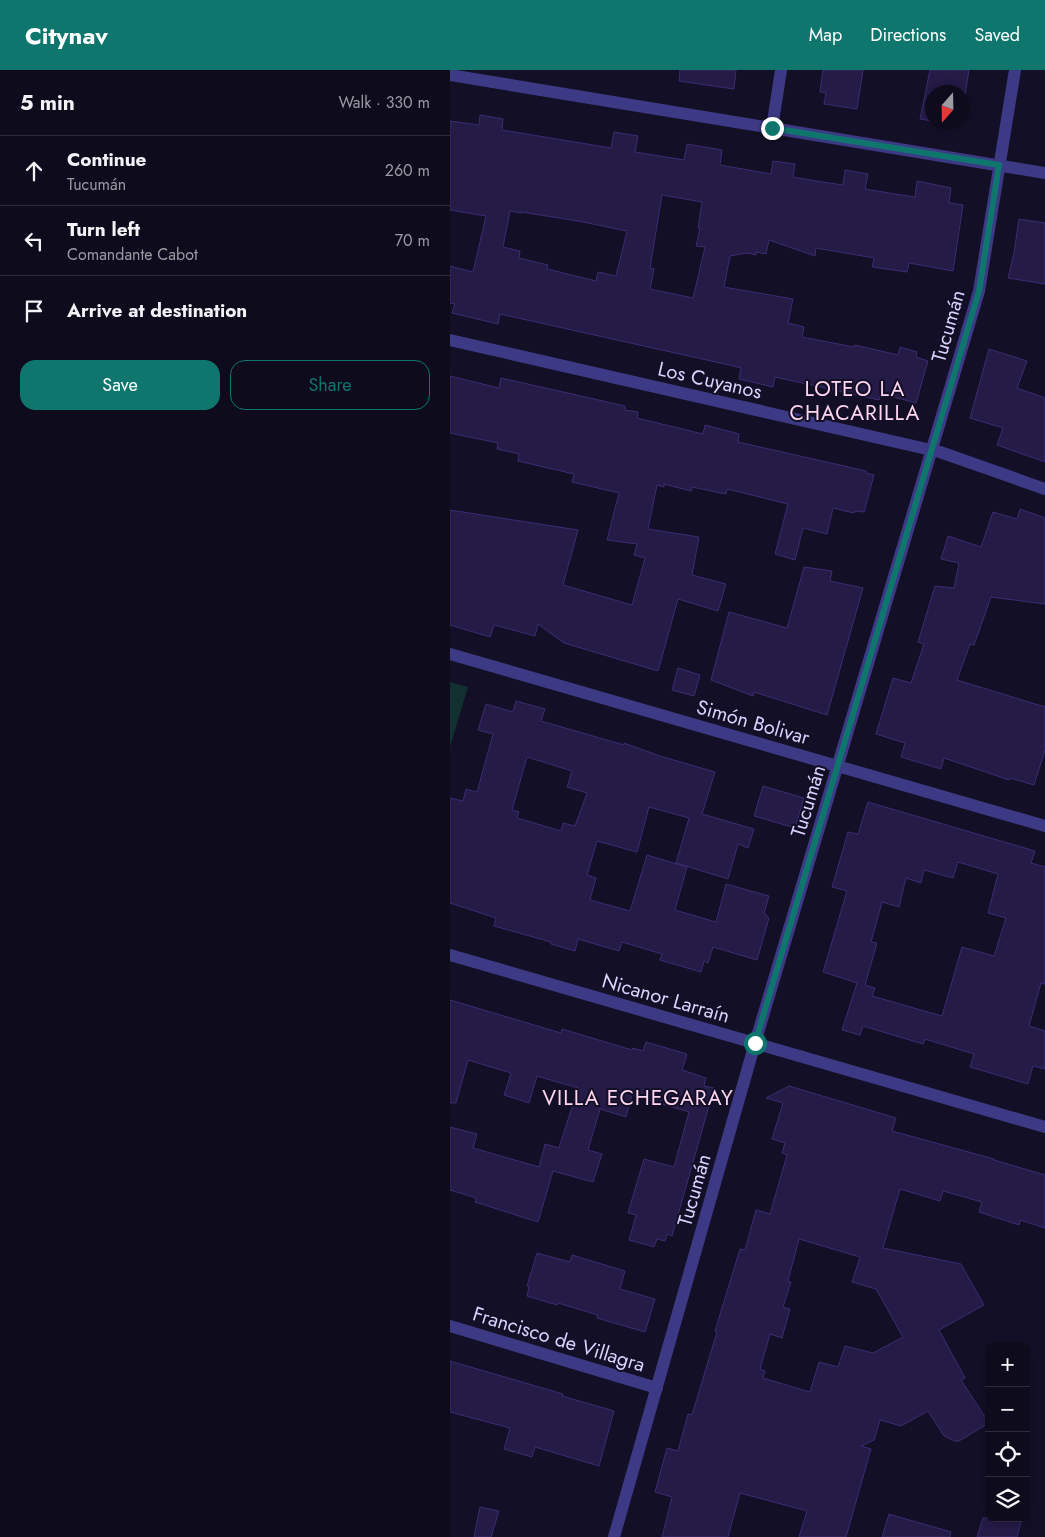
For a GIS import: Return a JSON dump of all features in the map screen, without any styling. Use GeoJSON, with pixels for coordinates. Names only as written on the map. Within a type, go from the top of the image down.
{"type":"FeatureCollection","features":[{"type":"Feature","properties":{"kind":"street"},"geometry":{"type":"LineString","coordinates":[[772,128],[781,70]]}},
{"type":"Feature","properties":{"kind":"street","name":"Tucumán"},"geometry":{"type":"LineString","coordinates":[[614,1537],[755,1043],[979,291],[1015,70]]}},
{"type":"Feature","properties":{"kind":"street"},"geometry":{"type":"LineString","coordinates":[[450,76],[1045,172]]}},
{"type":"Feature","properties":{"kind":"street","name":"Los Cuyanos"},"geometry":{"type":"LineString","coordinates":[[450,340],[931,450],[1045,489]]}},
{"type":"Feature","properties":{"kind":"street","name":"Simón Bolivar"},"geometry":{"type":"LineString","coordinates":[[450,654],[1045,826]]}},
{"type":"Feature","properties":{"kind":"street","name":"Nicanor Larraín"},"geometry":{"type":"LineString","coordinates":[[450,956],[1045,1127]]}},
{"type":"Feature","properties":{"kind":"street","name":"Francisco de Villagra"},"geometry":{"type":"LineString","coordinates":[[450,1326],[657,1388]]}},
{"type":"Feature","properties":{"kind":"green space"},"geometry":{"type":"Polygon","coordinates":[[[450,682],[468,687],[450,747],[450,682]]]}},
{"type":"Feature","properties":{"kind":"building"},"geometry":{"type":"Polygon","coordinates":[[[680,70],[736,70],[734,89],[679,81],[680,70]]]}},
{"type":"Feature","properties":{"kind":"building"},"geometry":{"type":"Polygon","coordinates":[[[823,70],[863,70],[857,109],[824,104],[826,93],[820,92],[823,70]]]}},
{"type":"Feature","properties":{"kind":"building"},"geometry":{"type":"Polygon","coordinates":[[[930,70],[969,70],[967,85],[927,85],[930,70]]]}},
{"type":"Feature","properties":{"kind":"building"},"geometry":{"type":"Polygon","coordinates":[[[925,94],[925,120],[920,119],[925,94]]]}},
{"type":"Feature","properties":{"kind":"building"},"geometry":{"type":"Polygon","coordinates":[[[480,115],[503,119],[502,130],[611,148],[614,132],[638,136],[635,152],[684,160],[687,144],[722,150],[720,165],[771,174],[773,161],[795,164],[793,177],[843,185],[845,170],[868,174],[865,189],[915,197],[917,181],[951,188],[949,203],[963,205],[953,271],[909,263],[907,272],[872,267],[874,258],[816,248],[815,256],[769,240],[766,254],[756,252],[756,255],[747,253],[730,256],[724,287],[793,299],[788,323],[804,327],[802,337],[854,347],[855,345],[898,355],[900,347],[917,352],[916,357],[928,361],[916,403],[880,393],[879,400],[775,377],[773,387],[739,379],[741,368],[729,365],[500,314],[498,324],[452,313],[455,304],[450,303],[450,266],[473,272],[486,216],[450,210],[450,121],[479,125],[480,115]],[[662,195],[650,268],[654,269],[650,289],[693,298],[705,247],[696,246],[700,228],[698,228],[702,202],[662,195]],[[510,211],[503,247],[520,251],[519,258],[548,265],[547,269],[596,281],[598,272],[616,276],[627,231],[578,221],[510,211]]]}},
{"type":"Feature","properties":{"kind":"building"},"geometry":{"type":"Polygon","coordinates":[[[1019,219],[1045,223],[1045,284],[1008,278],[1019,219]]]}},
{"type":"Feature","properties":{"kind":"building"},"geometry":{"type":"Polygon","coordinates":[[[989,349],[1027,361],[1017,388],[1045,398],[1045,462],[997,445],[1003,428],[970,418],[989,349]]]}},
{"type":"Feature","properties":{"kind":"building"},"geometry":{"type":"Polygon","coordinates":[[[450,376],[499,388],[501,378],[625,406],[625,410],[638,412],[637,418],[703,434],[705,425],[739,434],[738,442],[866,471],[866,473],[874,475],[864,512],[856,511],[854,513],[833,508],[827,534],[803,528],[795,560],[775,554],[788,504],[727,489],[726,494],[692,487],[691,491],[664,484],[664,487],[657,485],[648,529],[699,537],[692,575],[726,584],[718,611],[678,599],[658,671],[564,643],[538,624],[535,636],[494,625],[490,637],[450,625],[450,510],[578,530],[563,585],[632,605],[645,558],[634,555],[637,544],[607,540],[619,493],[572,482],[574,474],[518,461],[519,454],[497,449],[498,443],[450,433],[450,376]]]}},
{"type":"Feature","properties":{"kind":"building"},"geometry":{"type":"Polygon","coordinates":[[[1020,509],[1045,518],[1045,604],[991,597],[974,645],[970,644],[957,680],[1045,707],[1045,750],[1034,785],[1010,778],[1009,780],[944,758],[941,769],[901,757],[905,743],[876,734],[893,678],[911,683],[924,644],[918,642],[935,586],[954,588],[959,563],[941,559],[948,536],[981,547],[993,512],[1017,519],[1020,509]]]}},
{"type":"Feature","properties":{"kind":"building"},"geometry":{"type":"Polygon","coordinates":[[[804,567],[832,571],[830,581],[863,588],[827,715],[754,692],[753,696],[711,680],[729,612],[787,628],[804,567]]]}},
{"type":"Feature","properties":{"kind":"building"},"geometry":{"type":"Polygon","coordinates":[[[678,668],[700,675],[694,696],[672,690],[678,668]]]}},
{"type":"Feature","properties":{"kind":"building"},"geometry":{"type":"Polygon","coordinates":[[[516,701],[545,709],[541,721],[624,745],[624,743],[715,772],[702,814],[754,829],[748,848],[738,844],[728,879],[676,863],[689,818],[649,807],[637,852],[597,841],[587,875],[596,878],[590,900],[630,911],[647,855],[687,867],[675,910],[716,922],[726,884],[769,896],[764,913],[769,918],[757,960],[713,947],[708,963],[704,961],[701,972],[660,960],[662,954],[622,942],[619,951],[578,939],[575,951],[551,944],[551,942],[494,926],[496,918],[450,903],[450,798],[463,801],[466,789],[477,792],[493,734],[478,730],[486,704],[513,712],[516,701]],[[527,757],[512,810],[519,812],[517,818],[561,831],[563,823],[575,826],[587,793],[567,787],[572,771],[527,757]]]}},
{"type":"Feature","properties":{"kind":"building"},"geometry":{"type":"Polygon","coordinates":[[[763,786],[804,798],[795,828],[754,816],[763,786]]]}},
{"type":"Feature","properties":{"kind":"building"},"geometry":{"type":"Polygon","coordinates":[[[868,802],[1035,851],[1031,863],[1045,867],[1045,984],[1041,983],[1029,1026],[1045,1031],[1045,1069],[1033,1066],[1028,1084],[970,1067],[974,1054],[925,1039],[923,1044],[863,1026],[860,1035],[842,1030],[857,983],[823,972],[847,891],[832,887],[848,832],[858,834],[868,802]],[[958,862],[953,878],[924,870],[921,883],[906,878],[899,907],[882,902],[871,942],[877,943],[865,985],[875,988],[872,996],[942,1016],[962,947],[994,956],[1006,918],[988,913],[998,874],[958,862]]]}},
{"type":"Feature","properties":{"kind":"building"},"geometry":{"type":"Polygon","coordinates":[[[450,1000],[561,1033],[562,1029],[632,1050],[633,1048],[643,1051],[646,1042],[687,1054],[682,1070],[706,1078],[704,1086],[714,1088],[672,1236],[667,1234],[665,1241],[657,1239],[654,1247],[629,1240],[636,1215],[628,1213],[644,1159],[674,1167],[689,1112],[632,1095],[626,1117],[600,1109],[588,1150],[602,1154],[593,1182],[553,1171],[538,1222],[475,1202],[476,1198],[450,1190],[450,1127],[477,1134],[473,1148],[539,1167],[545,1144],[559,1148],[578,1088],[537,1076],[529,1103],[504,1095],[511,1073],[468,1060],[456,1103],[450,1103],[450,1000]]]}},
{"type":"Feature","properties":{"kind":"building"},"geometry":{"type":"Polygon","coordinates":[[[789,1086],[896,1118],[892,1131],[1045,1175],[1045,1228],[1020,1220],[1019,1225],[979,1212],[982,1202],[943,1191],[940,1201],[900,1189],[883,1248],[961,1264],[984,1305],[939,1330],[965,1378],[961,1380],[985,1417],[985,1425],[959,1441],[955,1441],[944,1436],[928,1411],[901,1426],[880,1420],[874,1440],[861,1446],[871,1449],[846,1537],[799,1537],[807,1511],[740,1493],[728,1537],[662,1537],[672,1497],[655,1492],[667,1448],[678,1451],[688,1414],[692,1415],[740,1249],[745,1250],[756,1210],[770,1214],[787,1155],[782,1153],[785,1143],[772,1139],[783,1103],[766,1098],[789,1086]],[[799,1239],[788,1281],[791,1282],[783,1307],[790,1309],[782,1338],[770,1334],[760,1369],[765,1371],[763,1378],[810,1392],[819,1362],[838,1367],[845,1346],[873,1353],[903,1337],[876,1289],[852,1282],[860,1257],[799,1239]]]}},
{"type":"Feature","properties":{"kind":"building"},"geometry":{"type":"Polygon","coordinates":[[[537,1253],[570,1262],[572,1255],[625,1271],[620,1289],[655,1299],[645,1332],[597,1318],[598,1315],[527,1296],[529,1287],[527,1286],[537,1253]]]}},
{"type":"Feature","properties":{"kind":"building"},"geometry":{"type":"Polygon","coordinates":[[[450,1361],[614,1411],[599,1466],[535,1447],[532,1457],[504,1449],[510,1428],[450,1412],[450,1361]]]}},
{"type":"Feature","properties":{"kind":"building"},"geometry":{"type":"Polygon","coordinates":[[[480,1507],[499,1511],[491,1537],[474,1537],[480,1507]]]}},
{"type":"Feature","properties":{"kind":"building"},"geometry":{"type":"Polygon","coordinates":[[[889,1514],[951,1532],[950,1537],[882,1537],[889,1514]]]}},
{"type":"Feature","properties":{"kind":"building"},"geometry":{"type":"Polygon","coordinates":[[[983,1518],[985,1518],[985,1522],[1021,1522],[1017,1537],[977,1537],[983,1518]]]}},
{"type":"Feature","properties":{"kind":"district","name":"LOTEO LA CHACARILLA"},"geometry":{"type":"Point","coordinates":[855,401]}},
{"type":"Feature","properties":{"kind":"district","name":"VILLA ECHEGARAY"},"geometry":{"type":"Point","coordinates":[638,1098]}},
{"type":"Feature","properties":{"kind":"route"},"geometry":{"type":"LineString","coordinates":[[755,1043],[979,291],[999,165],[772,128]]}}]}
